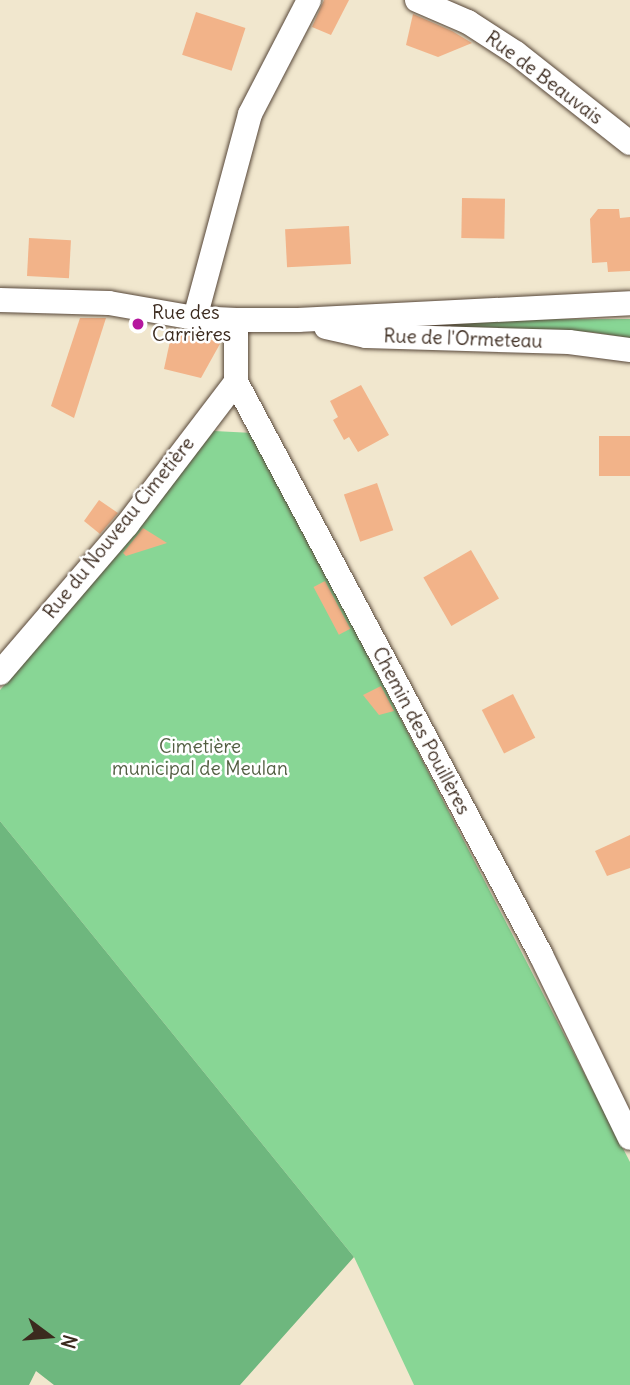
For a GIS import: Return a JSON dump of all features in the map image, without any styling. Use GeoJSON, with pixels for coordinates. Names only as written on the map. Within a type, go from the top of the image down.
{"type":"FeatureCollection","features":[{"type":"Feature","properties":{"kind":"street"},"geometry":{"type":"LineString","coordinates":[[195,318],[250,114],[309,0]]}},
{"type":"Feature","properties":{"kind":"street","name":"Rue de Beauvais"},"geometry":{"type":"LineString","coordinates":[[417,0],[468,22],[516,53],[630,143]]}},
{"type":"Feature","properties":{"kind":"street"},"geometry":{"type":"LineString","coordinates":[[0,300],[108,303],[195,318],[236,320],[298,320],[630,303]]}},
{"type":"Feature","properties":{"kind":"street","name":"Chemin des Pouillères"},"geometry":{"type":"LineString","coordinates":[[236,320],[236,382],[541,955],[630,1138]]}},
{"type":"Feature","properties":{"kind":"street","name":"Rue de l'Ormeteau"},"geometry":{"type":"LineString","coordinates":[[298,320],[366,336],[569,342],[630,350]]}},
{"type":"Feature","properties":{"kind":"street","name":"Rue du Nouveau Cimetière"},"geometry":{"type":"LineString","coordinates":[[0,673],[127,525],[236,382]]}},
{"type":"Feature","properties":{"kind":"green space"},"geometry":{"type":"Polygon","coordinates":[[[630,319],[630,338],[591,332],[377,324],[377,320],[630,319]]]}},
{"type":"Feature","properties":{"kind":"green space","name":"Cimetière municipal de Meulan"},"geometry":{"type":"Polygon","coordinates":[[[214,431],[253,433],[630,1162],[630,1385],[414,1385],[354,1257],[0,821],[0,690],[115,557],[214,431]]]}},
{"type":"Feature","properties":{"kind":"green space"},"geometry":{"type":"Polygon","coordinates":[[[0,821],[354,1257],[240,1385],[54,1385],[36,1371],[29,1385],[0,1385],[0,821]]]}},
{"type":"Feature","properties":{"kind":"building"},"geometry":{"type":"Polygon","coordinates":[[[324,0],[349,0],[331,35],[312,27],[324,0]]]}},
{"type":"Feature","properties":{"kind":"building"},"geometry":{"type":"Polygon","coordinates":[[[196,12],[245,28],[232,71],[182,55],[196,12]]]}},
{"type":"Feature","properties":{"kind":"building"},"geometry":{"type":"Polygon","coordinates":[[[413,14],[472,43],[438,57],[406,45],[413,14]]]}},
{"type":"Feature","properties":{"kind":"building"},"geometry":{"type":"Polygon","coordinates":[[[462,198],[505,199],[504,239],[461,238],[462,198]]]}},
{"type":"Feature","properties":{"kind":"building"},"geometry":{"type":"Polygon","coordinates":[[[598,209],[619,209],[620,218],[630,217],[630,271],[608,272],[607,262],[592,263],[590,219],[598,209]]]}},
{"type":"Feature","properties":{"kind":"building"},"geometry":{"type":"Polygon","coordinates":[[[349,226],[351,264],[287,267],[285,229],[349,226]]]}},
{"type":"Feature","properties":{"kind":"building"},"geometry":{"type":"Polygon","coordinates":[[[29,238],[71,240],[69,278],[27,276],[29,238]]]}},
{"type":"Feature","properties":{"kind":"building"},"geometry":{"type":"Polygon","coordinates":[[[80,318],[106,318],[74,418],[51,406],[80,318]]]}},
{"type":"Feature","properties":{"kind":"building"},"geometry":{"type":"Polygon","coordinates":[[[172,332],[221,342],[201,378],[164,369],[172,332]]]}},
{"type":"Feature","properties":{"kind":"building"},"geometry":{"type":"Polygon","coordinates":[[[361,385],[389,435],[358,452],[349,437],[344,440],[333,420],[338,417],[330,401],[361,385]]]}},
{"type":"Feature","properties":{"kind":"building"},"geometry":{"type":"Polygon","coordinates":[[[599,436],[630,436],[630,476],[599,476],[599,436]]]}},
{"type":"Feature","properties":{"kind":"building"},"geometry":{"type":"Polygon","coordinates":[[[377,483],[393,530],[360,542],[344,494],[377,483]]]}},
{"type":"Feature","properties":{"kind":"building"},"geometry":{"type":"Polygon","coordinates":[[[99,500],[118,513],[100,534],[84,521],[99,500]]]}},
{"type":"Feature","properties":{"kind":"building"},"geometry":{"type":"Polygon","coordinates":[[[143,528],[167,543],[126,556],[123,553],[143,528]]]}},
{"type":"Feature","properties":{"kind":"building"},"geometry":{"type":"Polygon","coordinates":[[[471,550],[499,598],[451,626],[423,578],[471,550]]]}},
{"type":"Feature","properties":{"kind":"building"},"geometry":{"type":"Polygon","coordinates":[[[325,581],[350,629],[339,635],[314,587],[325,581]]]}},
{"type":"Feature","properties":{"kind":"building"},"geometry":{"type":"Polygon","coordinates":[[[381,686],[394,711],[379,715],[363,695],[381,686]]]}},
{"type":"Feature","properties":{"kind":"building"},"geometry":{"type":"Polygon","coordinates":[[[513,694],[535,738],[504,754],[482,710],[513,694]]]}},
{"type":"Feature","properties":{"kind":"building"},"geometry":{"type":"Polygon","coordinates":[[[630,835],[630,868],[607,876],[595,851],[630,835]]]}},
{"type":"Feature","properties":{"kind":"place","name":"Rue des Carrières"},"geometry":{"type":"Point","coordinates":[138,324]}}]}
